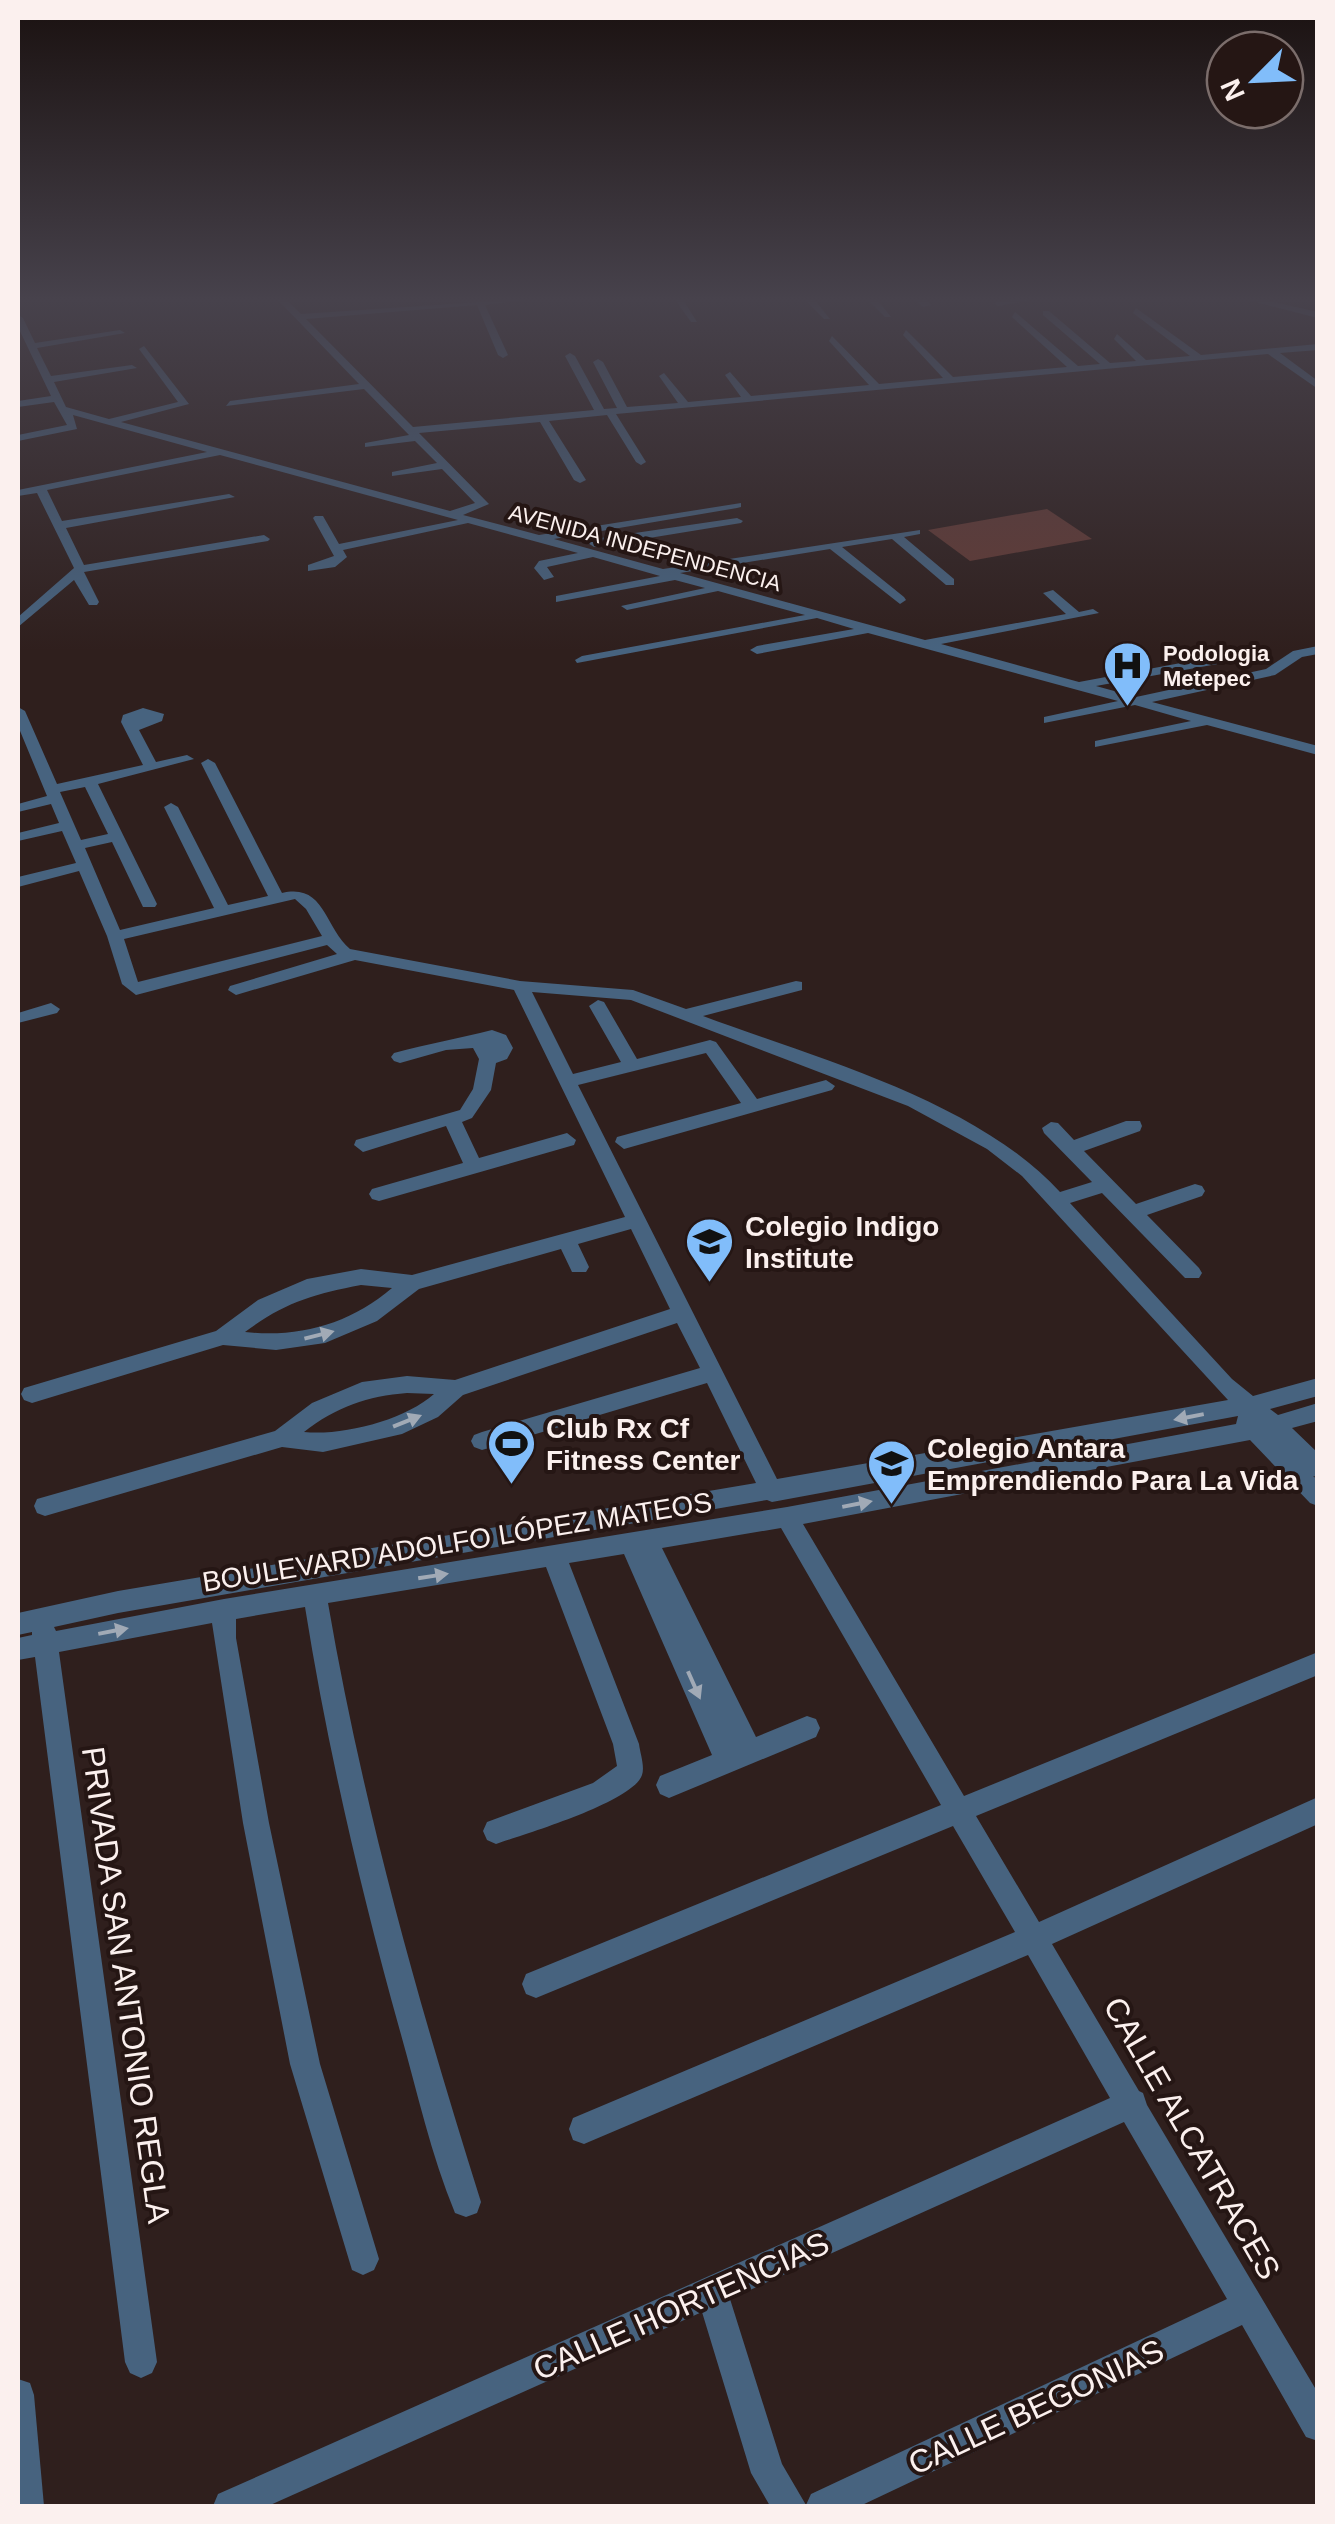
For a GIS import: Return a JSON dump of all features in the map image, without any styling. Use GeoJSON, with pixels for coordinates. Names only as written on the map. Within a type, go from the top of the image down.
{"type":"FeatureCollection","features":[{"type":"Feature","properties":{"kind":"street"},"geometry":{"type":"LineString","coordinates":[[18,438],[73,427],[68,416]]}},
{"type":"Feature","properties":{"kind":"street","name":"AVENIDA INDEPENDENCIA"},"geometry":{"type":"LineString","coordinates":[[87,416],[1318,751]]}},
{"type":"Feature","properties":{"kind":"street"},"geometry":{"type":"LineString","coordinates":[[110,422],[136,416]]}},
{"type":"Feature","properties":{"kind":"street"},"geometry":{"type":"LineString","coordinates":[[398,416],[483,504],[447,516]]}},
{"type":"Feature","properties":{"kind":"street"},"geometry":{"type":"LineString","coordinates":[[369,445],[416,433],[565,416]]}},
{"type":"Feature","properties":{"kind":"street"},"geometry":{"type":"LineString","coordinates":[[608,416],[640,462]]}},
{"type":"Feature","properties":{"kind":"street"},"geometry":{"type":"LineString","coordinates":[[542,418],[580,480]]}},
{"type":"Feature","properties":{"kind":"street"},"geometry":{"type":"LineString","coordinates":[[18,493],[223,452]]}},
{"type":"Feature","properties":{"kind":"street"},"geometry":{"type":"LineString","coordinates":[[396,474],[445,464]]}},
{"type":"Feature","properties":{"kind":"street"},"geometry":{"type":"LineString","coordinates":[[40,486],[92,602]]}},
{"type":"Feature","properties":{"kind":"street"},"geometry":{"type":"LineString","coordinates":[[60,525],[229,497]]}},
{"type":"Feature","properties":{"kind":"street"},"geometry":{"type":"LineString","coordinates":[[534,539],[737,506]]}},
{"type":"Feature","properties":{"kind":"street"},"geometry":{"type":"LineString","coordinates":[[312,568],[339,560],[319,518]]}},
{"type":"Feature","properties":{"kind":"street"},"geometry":{"type":"LineString","coordinates":[[567,548],[737,521]]}},
{"type":"Feature","properties":{"kind":"street"},"geometry":{"type":"LineString","coordinates":[[336,548],[468,522]]}},
{"type":"Feature","properties":{"kind":"street"},"geometry":{"type":"LineString","coordinates":[[18,623],[78,568],[252,531]]}},
{"type":"Feature","properties":{"kind":"street"},"geometry":{"type":"LineString","coordinates":[[660,572],[916,532]]}},
{"type":"Feature","properties":{"kind":"street"},"geometry":{"type":"LineString","coordinates":[[894,535],[950,582]]}},
{"type":"Feature","properties":{"kind":"street"},"geometry":{"type":"LineString","coordinates":[[78,568],[264,539]]}},
{"type":"Feature","properties":{"kind":"street"},"geometry":{"type":"LineString","coordinates":[[832,545],[900,600]]}},
{"type":"Feature","properties":{"kind":"street"},"geometry":{"type":"LineString","coordinates":[[548,577],[540,568],[543,564],[592,554]]}},
{"type":"Feature","properties":{"kind":"street"},"geometry":{"type":"LineString","coordinates":[[582,572],[611,559]]}},
{"type":"Feature","properties":{"kind":"street"},"geometry":{"type":"LineString","coordinates":[[560,599],[675,576]]}},
{"type":"Feature","properties":{"kind":"street"},"geometry":{"type":"LineString","coordinates":[[626,606],[719,588]]}},
{"type":"Feature","properties":{"kind":"street"},"geometry":{"type":"LineString","coordinates":[[1049,593],[1076,616]]}},
{"type":"Feature","properties":{"kind":"street"},"geometry":{"type":"LineString","coordinates":[[920,644],[1093,613]]}},
{"type":"Feature","properties":{"kind":"street"},"geometry":{"type":"LineString","coordinates":[[582,660],[819,616]]}},
{"type":"Feature","properties":{"kind":"street"},"geometry":{"type":"LineString","coordinates":[[756,650],[868,630]]}},
{"type":"Feature","properties":{"kind":"street"},"geometry":{"type":"LineString","coordinates":[[1049,720],[1270,672],[1298,654],[1318,650]]}},
{"type":"Feature","properties":{"kind":"street"},"geometry":{"type":"LineString","coordinates":[[1076,686],[1245,655]]}},
{"type":"Feature","properties":{"kind":"street"},"geometry":{"type":"LineString","coordinates":[[18,711],[115,936],[130,984],[136,990],[331,940]]}},
{"type":"Feature","properties":{"kind":"street"},"geometry":{"type":"LineString","coordinates":[[1100,744],[1207,722]]}},
{"type":"Feature","properties":{"kind":"street"},"geometry":{"type":"LineString","coordinates":[[132,728],[150,767]]}},
{"type":"Feature","properties":{"kind":"street"},"geometry":{"type":"LineString","coordinates":[[1285,742],[1318,736]]}},
{"type":"Feature","properties":{"kind":"street"},"geometry":{"type":"LineString","coordinates":[[18,808],[90,781],[187,759]]}},
{"type":"Feature","properties":{"kind":"street"},"geometry":{"type":"LineString","coordinates":[[208,762],[276,896]]}},
{"type":"Feature","properties":{"kind":"street"},"geometry":{"type":"LineString","coordinates":[[90,781],[149,904]]}},
{"type":"Feature","properties":{"kind":"street"},"geometry":{"type":"LineString","coordinates":[[172,807],[222,910]]}},
{"type":"Feature","properties":{"kind":"street"},"geometry":{"type":"LineString","coordinates":[[18,837],[65,826]]}},
{"type":"Feature","properties":{"kind":"street"},"geometry":{"type":"LineString","coordinates":[[75,846],[116,836]]}},
{"type":"Feature","properties":{"kind":"street"},"geometry":{"type":"LineString","coordinates":[[18,882],[82,866]]}},
{"type":"Feature","properties":{"kind":"street"},"geometry":{"type":"LineString","coordinates":[[115,936],[298,894],[309,900],[339,950],[353,956],[520,986],[618,992],[688,1014],[952,1120],[994,1144],[1029,1171],[1242,1407],[1318,1468]]}},
{"type":"Feature","properties":{"kind":"street"},"geometry":{"type":"LineString","coordinates":[[236,990],[353,956]]}},
{"type":"Feature","properties":{"kind":"street","name":"CALLE ALCATRACES"},"geometry":{"type":"LineString","coordinates":[[520,986],[511,1042],[567,1082],[780,1504],[1318,2425]]}},
{"type":"Feature","properties":{"kind":"street"},"geometry":{"type":"LineString","coordinates":[[688,1014],[796,986]]}},
{"type":"Feature","properties":{"kind":"street"},"geometry":{"type":"LineString","coordinates":[[598,1006],[630,1064]]}},
{"type":"Feature","properties":{"kind":"street"},"geometry":{"type":"LineString","coordinates":[[18,1018],[50,1009]]}},
{"type":"Feature","properties":{"kind":"street"},"geometry":{"type":"LineString","coordinates":[[400,1057],[446,1044],[511,1042]]}},
{"type":"Feature","properties":{"kind":"street"},"geometry":{"type":"LineString","coordinates":[[362,1144],[452,1120],[474,1107],[511,1042]]}},
{"type":"Feature","properties":{"kind":"street"},"geometry":{"type":"LineString","coordinates":[[567,1082],[710,1046],[752,1106]]}},
{"type":"Feature","properties":{"kind":"street"},"geometry":{"type":"LineString","coordinates":[[624,1142],[826,1086]]}},
{"type":"Feature","properties":{"kind":"street"},"geometry":{"type":"LineString","coordinates":[[452,1120],[474,1167]]}},
{"type":"Feature","properties":{"kind":"street"},"geometry":{"type":"LineString","coordinates":[[1073,1148],[1133,1126]]}},
{"type":"Feature","properties":{"kind":"street"},"geometry":{"type":"LineString","coordinates":[[1052,1128],[1192,1273]]}},
{"type":"Feature","properties":{"kind":"street"},"geometry":{"type":"LineString","coordinates":[[379,1194],[566,1140]]}},
{"type":"Feature","properties":{"kind":"street"},"geometry":{"type":"LineString","coordinates":[[1057,1200],[1107,1184]]}},
{"type":"Feature","properties":{"kind":"street"},"geometry":{"type":"LineString","coordinates":[[1133,1212],[1195,1190]]}},
{"type":"Feature","properties":{"kind":"street"},"geometry":{"type":"LineString","coordinates":[[32,1394],[224,1337],[265,1306],[307,1287],[361,1276],[412,1283],[636,1221]]}},
{"type":"Feature","properties":{"kind":"street"},"geometry":{"type":"LineString","coordinates":[[566,1240],[579,1267]]}},
{"type":"Feature","properties":{"kind":"street"},"geometry":{"type":"LineString","coordinates":[[224,1337],[272,1344],[349,1327],[376,1314],[412,1283]]}},
{"type":"Feature","properties":{"kind":"street"},"geometry":{"type":"LineString","coordinates":[[282,1438],[322,1443],[390,1428],[430,1411],[455,1388],[682,1314]]}},
{"type":"Feature","properties":{"kind":"street"},"geometry":{"type":"LineString","coordinates":[[482,1441],[712,1373]]}},
{"type":"Feature","properties":{"kind":"street"},"geometry":{"type":"LineString","coordinates":[[45,1506],[282,1438],[324,1404],[353,1394],[421,1382],[455,1388]]}},
{"type":"Feature","properties":{"kind":"street","name":"BOULEVARD ADOLFO LÓPEZ MATEOS"},"geometry":{"type":"LineString","coordinates":[[18,1650],[224,1610],[638,1542],[780,1504],[1242,1407],[1318,1386]]}},
{"type":"Feature","properties":{"kind":"street","name":"BOULEVARD ADOLFO LÓPEZ MATEOS"},"geometry":{"type":"LineString","coordinates":[[18,1624],[43,1617],[1264,1427],[1318,1412]]}},
{"type":"Feature","properties":{"kind":"street"},"geometry":{"type":"LineString","coordinates":[[1264,1427],[1318,1496]]}},
{"type":"Feature","properties":{"kind":"street"},"geometry":{"type":"LineString","coordinates":[[638,1542],[739,1756]]}},
{"type":"Feature","properties":{"kind":"street"},"geometry":{"type":"LineString","coordinates":[[496,1831],[601,1793],[631,1771],[626,1744],[554,1556]]}},
{"type":"Feature","properties":{"kind":"street"},"geometry":{"type":"LineString","coordinates":[[315,1595],[371,1880],[406,2011],[466,2202]]}},
{"type":"Feature","properties":{"kind":"street"},"geometry":{"type":"LineString","coordinates":[[224,1610],[224,1638],[284,1968],[305,2064],[363,2259]]}},
{"type":"Feature","properties":{"kind":"street","name":"PRIVADA SAN ANTONIO REGLA"},"geometry":{"type":"LineString","coordinates":[[43,1617],[141,2362]]}},
{"type":"Feature","properties":{"kind":"street"},"geometry":{"type":"LineString","coordinates":[[536,1984],[1318,1663]]}},
{"type":"Feature","properties":{"kind":"street"},"geometry":{"type":"LineString","coordinates":[[669,1785],[808,1728]]}},
{"type":"Feature","properties":{"kind":"street"},"geometry":{"type":"LineString","coordinates":[[584,2129],[1035,1937],[1318,1810]]}},
{"type":"Feature","properties":{"kind":"street","name":"CALLE HORTENCIAS"},"geometry":{"type":"LineString","coordinates":[[230,2506],[1133,2103]]}},
{"type":"Feature","properties":{"kind":"street"},"geometry":{"type":"LineString","coordinates":[[712,2292],[768,2472],[790,2506]]}},
{"type":"Feature","properties":{"kind":"street","name":"CALLE BEGONIAS"},"geometry":{"type":"LineString","coordinates":[[823,2506],[1248,2306]]}},
{"type":"Feature","properties":{"kind":"street"},"geometry":{"type":"LineString","coordinates":[[18,2395],[27,2506]]}},
{"type":"Feature","properties":{"kind":"shaded area"},"geometry":{"type":"Polygon","coordinates":[[[1047,509],[1092,539],[970,561],[928,530],[1047,509]]]}},
{"type":"Feature","properties":{"kind":"place","name":"Podologia Metepec"},"geometry":{"type":"Point","coordinates":[1128,708]}},
{"type":"Feature","properties":{"kind":"place","name":"Colegio Indigo Institute"},"geometry":{"type":"Point","coordinates":[710,1284]}},
{"type":"Feature","properties":{"kind":"place","name":"Club Rx Cf Fitness Center"},"geometry":{"type":"Point","coordinates":[511,1486]}},
{"type":"Feature","properties":{"kind":"place","name":"Colegio Antara Emprendiendo Para La Vida"},"geometry":{"type":"Point","coordinates":[892,1506]}}]}
